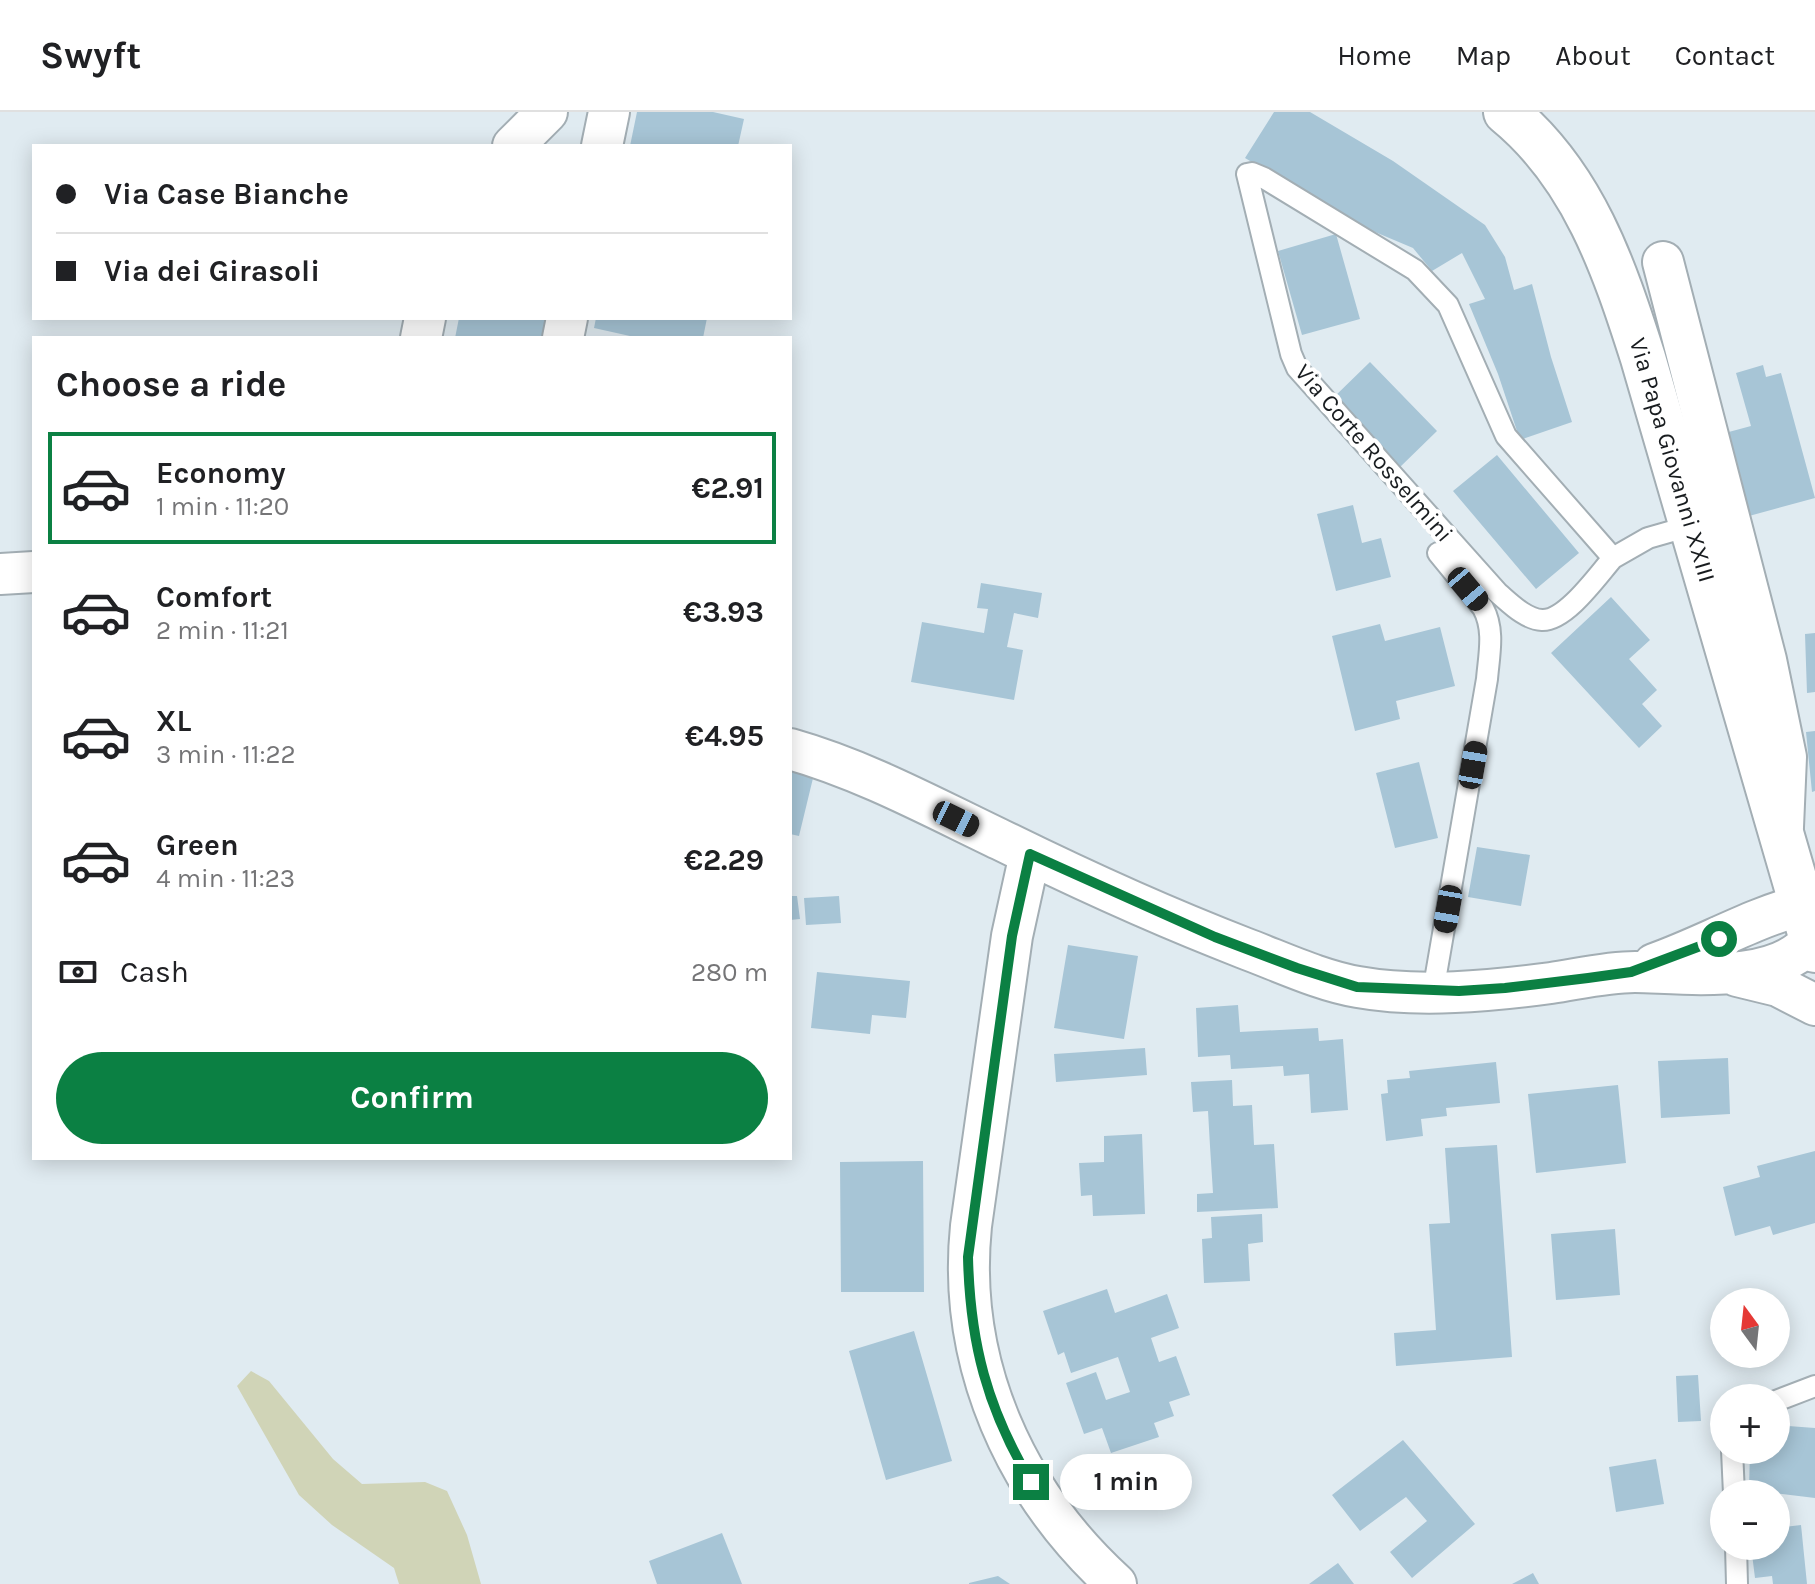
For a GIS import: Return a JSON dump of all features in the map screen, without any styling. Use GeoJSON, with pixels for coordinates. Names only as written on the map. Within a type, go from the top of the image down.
{"type":"FeatureCollection","features":[{"type":"Feature","properties":{"kind":"main road","name":"Via Papa Giovanni XXIII"},"geometry":{"type":"LineString","coordinates":[[1506,112],[1540,145],[1566,178],[1600,237],[1643,358],[1810,931]]}},
{"type":"Feature","properties":{"kind":"street"},"geometry":{"type":"LineString","coordinates":[[515,144],[547,112]]}},
{"type":"Feature","properties":{"kind":"street"},"geometry":{"type":"LineString","coordinates":[[602,144],[609,112]]}},
{"type":"Feature","properties":{"kind":"street","name":"Via Papa Giovanni XXIII"},"geometry":{"type":"LineString","coordinates":[[1663,262],[1766,660],[1786,757],[1782,837]]}},
{"type":"Feature","properties":{"kind":"street"},"geometry":{"type":"LineString","coordinates":[[0,574],[32,572]]}},
{"type":"Feature","properties":{"kind":"street"},"geometry":{"type":"LineString","coordinates":[[792,750],[889,786],[1030,854],[1215,937],[1357,987],[1433,992],[1505,988],[1631,972],[1684,975],[1722,973],[1776,965],[1796,956],[1810,931],[1760,918],[1696,949],[1631,972]]}},
{"type":"Feature","properties":{"kind":"street"},"geometry":{"type":"LineString","coordinates":[[1030,854],[1012,936],[971,1226],[969,1295],[980,1366],[1005,1436],[1039,1496],[1093,1563],[1116,1584]]}},
{"type":"Feature","properties":{"kind":"street"},"geometry":{"type":"LineString","coordinates":[[1722,973],[1778,986],[1815,1005]]}},
{"type":"Feature","properties":{"kind":"lane","name":"Via Corte Rosselmini"},"geometry":{"type":"LineString","coordinates":[[1613,558],[1506,436],[1448,305],[1415,270],[1264,178],[1247,174],[1297,368],[1498,593],[1516,608],[1543,620],[1558,615],[1571,606],[1613,558],[1648,538],[1690,526]]}},
{"type":"Feature","properties":{"kind":"lane"},"geometry":{"type":"LineString","coordinates":[[1433,992],[1487,679],[1491,639],[1488,617],[1483,608],[1438,553]]}},
{"type":"Feature","properties":{"kind":"lane"},"geometry":{"type":"LineString","coordinates":[[1790,1396],[1815,1386]]}},
{"type":"Feature","properties":{"kind":"lane"},"geometry":{"type":"LineString","coordinates":[[1736,1560],[1737,1584]]}},
{"type":"Feature","properties":{"kind":"green space"},"geometry":{"type":"Polygon","coordinates":[[[251,1371],[269,1381],[333,1459],[362,1484],[425,1482],[447,1491],[467,1535],[481,1584],[399,1584],[394,1568],[332,1525],[299,1495],[237,1386],[251,1371]]]}},
{"type":"Feature","properties":{"kind":"building"},"geometry":{"type":"Polygon","coordinates":[[[637,112],[713,112],[744,119],[738,144],[630,144],[637,112]]]}},
{"type":"Feature","properties":{"kind":"building"},"geometry":{"type":"Polygon","coordinates":[[[1274,112],[1310,112],[1393,161],[1485,225],[1505,257],[1514,290],[1532,284],[1572,422],[1520,440],[1498,374],[1469,304],[1485,299],[1462,253],[1432,271],[1413,248],[1356,224],[1245,158],[1274,112]]]}},
{"type":"Feature","properties":{"kind":"building"},"geometry":{"type":"Polygon","coordinates":[[[1336,234],[1360,319],[1302,335],[1278,251],[1336,234]]]}},
{"type":"Feature","properties":{"kind":"building"},"geometry":{"type":"Polygon","coordinates":[[[459,320],[548,320],[545,336],[455,336],[459,320]]]}},
{"type":"Feature","properties":{"kind":"building"},"geometry":{"type":"Polygon","coordinates":[[[596,320],[707,320],[703,336],[630,336],[594,328],[596,320]]]}},
{"type":"Feature","properties":{"kind":"building"},"geometry":{"type":"Polygon","coordinates":[[[1370,362],[1437,431],[1398,469],[1331,400],[1370,362]]]}},
{"type":"Feature","properties":{"kind":"building"},"geometry":{"type":"Polygon","coordinates":[[[1763,365],[1766,377],[1781,373],[1815,498],[1749,516],[1725,433],[1751,426],[1736,373],[1763,365]]]}},
{"type":"Feature","properties":{"kind":"building"},"geometry":{"type":"Polygon","coordinates":[[[1497,455],[1579,553],[1536,589],[1453,491],[1497,455]]]}},
{"type":"Feature","properties":{"kind":"building"},"geometry":{"type":"Polygon","coordinates":[[[1353,505],[1362,543],[1381,538],[1391,577],[1336,591],[1317,514],[1353,505]]]}},
{"type":"Feature","properties":{"kind":"building"},"geometry":{"type":"Polygon","coordinates":[[[981,583],[1042,593],[1038,618],[1014,613],[1007,647],[1023,650],[1014,700],[911,682],[922,622],[984,633],[988,609],[977,608],[981,583]]]}},
{"type":"Feature","properties":{"kind":"building"},"geometry":{"type":"Polygon","coordinates":[[[1611,597],[1650,640],[1629,659],[1657,690],[1642,704],[1662,726],[1639,748],[1551,653],[1611,597]]]}},
{"type":"Feature","properties":{"kind":"building"},"geometry":{"type":"Polygon","coordinates":[[[1380,624],[1385,641],[1440,627],[1455,686],[1396,701],[1400,719],[1355,731],[1332,636],[1380,624]]]}},
{"type":"Feature","properties":{"kind":"building"},"geometry":{"type":"Polygon","coordinates":[[[1815,633],[1815,692],[1807,693],[1805,634],[1815,633]]]}},
{"type":"Feature","properties":{"kind":"building"},"geometry":{"type":"Polygon","coordinates":[[[1815,731],[1815,791],[1812,792],[1806,732],[1815,731]]]}},
{"type":"Feature","properties":{"kind":"building"},"geometry":{"type":"Polygon","coordinates":[[[1419,762],[1438,838],[1395,848],[1376,773],[1419,762]]]}},
{"type":"Feature","properties":{"kind":"building"},"geometry":{"type":"Polygon","coordinates":[[[792,768],[814,774],[799,836],[792,834],[792,768]]]}},
{"type":"Feature","properties":{"kind":"building"},"geometry":{"type":"Polygon","coordinates":[[[1477,847],[1530,855],[1521,906],[1468,897],[1477,847]]]}},
{"type":"Feature","properties":{"kind":"building"},"geometry":{"type":"Polygon","coordinates":[[[792,896],[797,896],[800,919],[792,920],[792,896]]]}},
{"type":"Feature","properties":{"kind":"building"},"geometry":{"type":"Polygon","coordinates":[[[839,896],[841,923],[806,925],[804,898],[839,896]]]}},
{"type":"Feature","properties":{"kind":"building"},"geometry":{"type":"Polygon","coordinates":[[[1068,945],[1138,956],[1124,1039],[1054,1028],[1068,945]]]}},
{"type":"Feature","properties":{"kind":"building"},"geometry":{"type":"Polygon","coordinates":[[[817,972],[910,981],[906,1018],[872,1015],[870,1034],[811,1028],[817,972]]]}},
{"type":"Feature","properties":{"kind":"building"},"geometry":{"type":"Polygon","coordinates":[[[1238,1005],[1240,1032],[1318,1028],[1319,1041],[1343,1039],[1348,1110],[1311,1113],[1309,1074],[1284,1076],[1283,1066],[1231,1069],[1230,1055],[1198,1057],[1196,1008],[1238,1005]]]}},
{"type":"Feature","properties":{"kind":"building"},"geometry":{"type":"Polygon","coordinates":[[[1145,1048],[1147,1075],[1056,1082],[1054,1054],[1145,1048]]]}},
{"type":"Feature","properties":{"kind":"building"},"geometry":{"type":"Polygon","coordinates":[[[1728,1058],[1730,1114],[1661,1118],[1658,1061],[1728,1058]]]}},
{"type":"Feature","properties":{"kind":"building"},"geometry":{"type":"Polygon","coordinates":[[[1496,1062],[1500,1103],[1446,1108],[1447,1116],[1421,1119],[1423,1136],[1386,1141],[1381,1094],[1388,1093],[1387,1080],[1410,1078],[1409,1071],[1496,1062]]]}},
{"type":"Feature","properties":{"kind":"building"},"geometry":{"type":"Polygon","coordinates":[[[1232,1080],[1233,1106],[1252,1105],[1254,1145],[1274,1144],[1278,1208],[1197,1212],[1197,1194],[1213,1193],[1208,1111],[1193,1112],[1191,1082],[1232,1080]]]}},
{"type":"Feature","properties":{"kind":"building"},"geometry":{"type":"Polygon","coordinates":[[[1618,1085],[1626,1163],[1536,1173],[1528,1094],[1618,1085]]]}},
{"type":"Feature","properties":{"kind":"building"},"geometry":{"type":"Polygon","coordinates":[[[1142,1134],[1145,1214],[1093,1216],[1092,1195],[1081,1196],[1079,1163],[1104,1162],[1104,1136],[1142,1134]]]}},
{"type":"Feature","properties":{"kind":"building"},"geometry":{"type":"Polygon","coordinates":[[[1497,1145],[1512,1357],[1396,1366],[1394,1333],[1436,1330],[1429,1224],[1450,1223],[1445,1148],[1497,1145]]]}},
{"type":"Feature","properties":{"kind":"building"},"geometry":{"type":"Polygon","coordinates":[[[1815,1151],[1815,1223],[1773,1235],[1770,1226],[1735,1236],[1723,1187],[1760,1177],[1757,1166],[1815,1151]]]}},
{"type":"Feature","properties":{"kind":"building"},"geometry":{"type":"Polygon","coordinates":[[[923,1161],[924,1292],[841,1292],[840,1162],[923,1161]]]}},
{"type":"Feature","properties":{"kind":"building"},"geometry":{"type":"Polygon","coordinates":[[[1262,1214],[1263,1242],[1248,1244],[1250,1281],[1204,1283],[1202,1239],[1212,1238],[1211,1217],[1262,1214]]]}},
{"type":"Feature","properties":{"kind":"building"},"geometry":{"type":"Polygon","coordinates":[[[1615,1229],[1620,1295],[1556,1300],[1551,1234],[1615,1229]]]}},
{"type":"Feature","properties":{"kind":"building"},"geometry":{"type":"Polygon","coordinates":[[[1107,1289],[1115,1313],[1167,1294],[1179,1328],[1151,1338],[1159,1362],[1176,1356],[1190,1395],[1169,1402],[1174,1416],[1154,1423],[1159,1437],[1111,1453],[1102,1428],[1084,1434],[1066,1383],[1096,1372],[1106,1400],[1130,1392],[1118,1357],[1071,1373],[1064,1352],[1058,1355],[1043,1311],[1107,1289]]]}},
{"type":"Feature","properties":{"kind":"building"},"geometry":{"type":"Polygon","coordinates":[[[914,1331],[952,1461],[886,1480],[849,1351],[914,1331]]]}},
{"type":"Feature","properties":{"kind":"building"},"geometry":{"type":"Polygon","coordinates":[[[1698,1375],[1701,1421],[1678,1422],[1676,1376],[1698,1375]]]}},
{"type":"Feature","properties":{"kind":"building"},"geometry":{"type":"Polygon","coordinates":[[[1790,1426],[1815,1428],[1815,1498],[1790,1495],[1790,1480],[1749,1480],[1750,1464],[1790,1464],[1790,1426]]]}},
{"type":"Feature","properties":{"kind":"building"},"geometry":{"type":"Polygon","coordinates":[[[1403,1440],[1475,1524],[1412,1578],[1390,1552],[1427,1521],[1406,1497],[1360,1531],[1332,1495],[1403,1440]]]}},
{"type":"Feature","properties":{"kind":"building"},"geometry":{"type":"Polygon","coordinates":[[[1656,1459],[1664,1504],[1616,1512],[1609,1467],[1656,1459]]]}},
{"type":"Feature","properties":{"kind":"building"},"geometry":{"type":"Polygon","coordinates":[[[1801,1525],[1807,1584],[1773,1584],[1772,1576],[1755,1578],[1753,1560],[1790,1560],[1790,1526],[1801,1525]]]}},
{"type":"Feature","properties":{"kind":"building"},"geometry":{"type":"Polygon","coordinates":[[[722,1533],[742,1584],[657,1584],[649,1561],[722,1533]]]}},
{"type":"Feature","properties":{"kind":"building"},"geometry":{"type":"Polygon","coordinates":[[[1338,1563],[1354,1584],[1309,1584],[1338,1563]]]}},
{"type":"Feature","properties":{"kind":"building"},"geometry":{"type":"Polygon","coordinates":[[[1533,1573],[1539,1584],[1512,1584],[1533,1573]]]}},
{"type":"Feature","properties":{"kind":"building"},"geometry":{"type":"Polygon","coordinates":[[[998,1576],[1010,1584],[969,1584],[969,1583],[998,1576]]]}},
{"type":"Feature","properties":{"kind":"route"},"geometry":{"type":"LineString","coordinates":[[1031,1482],[1005,1436],[986,1388],[975,1341],[968,1257],[1017,901],[1030,854],[1215,937],[1357,987],[1459,991],[1588,978],[1631,972],[1719,939]]}}]}
